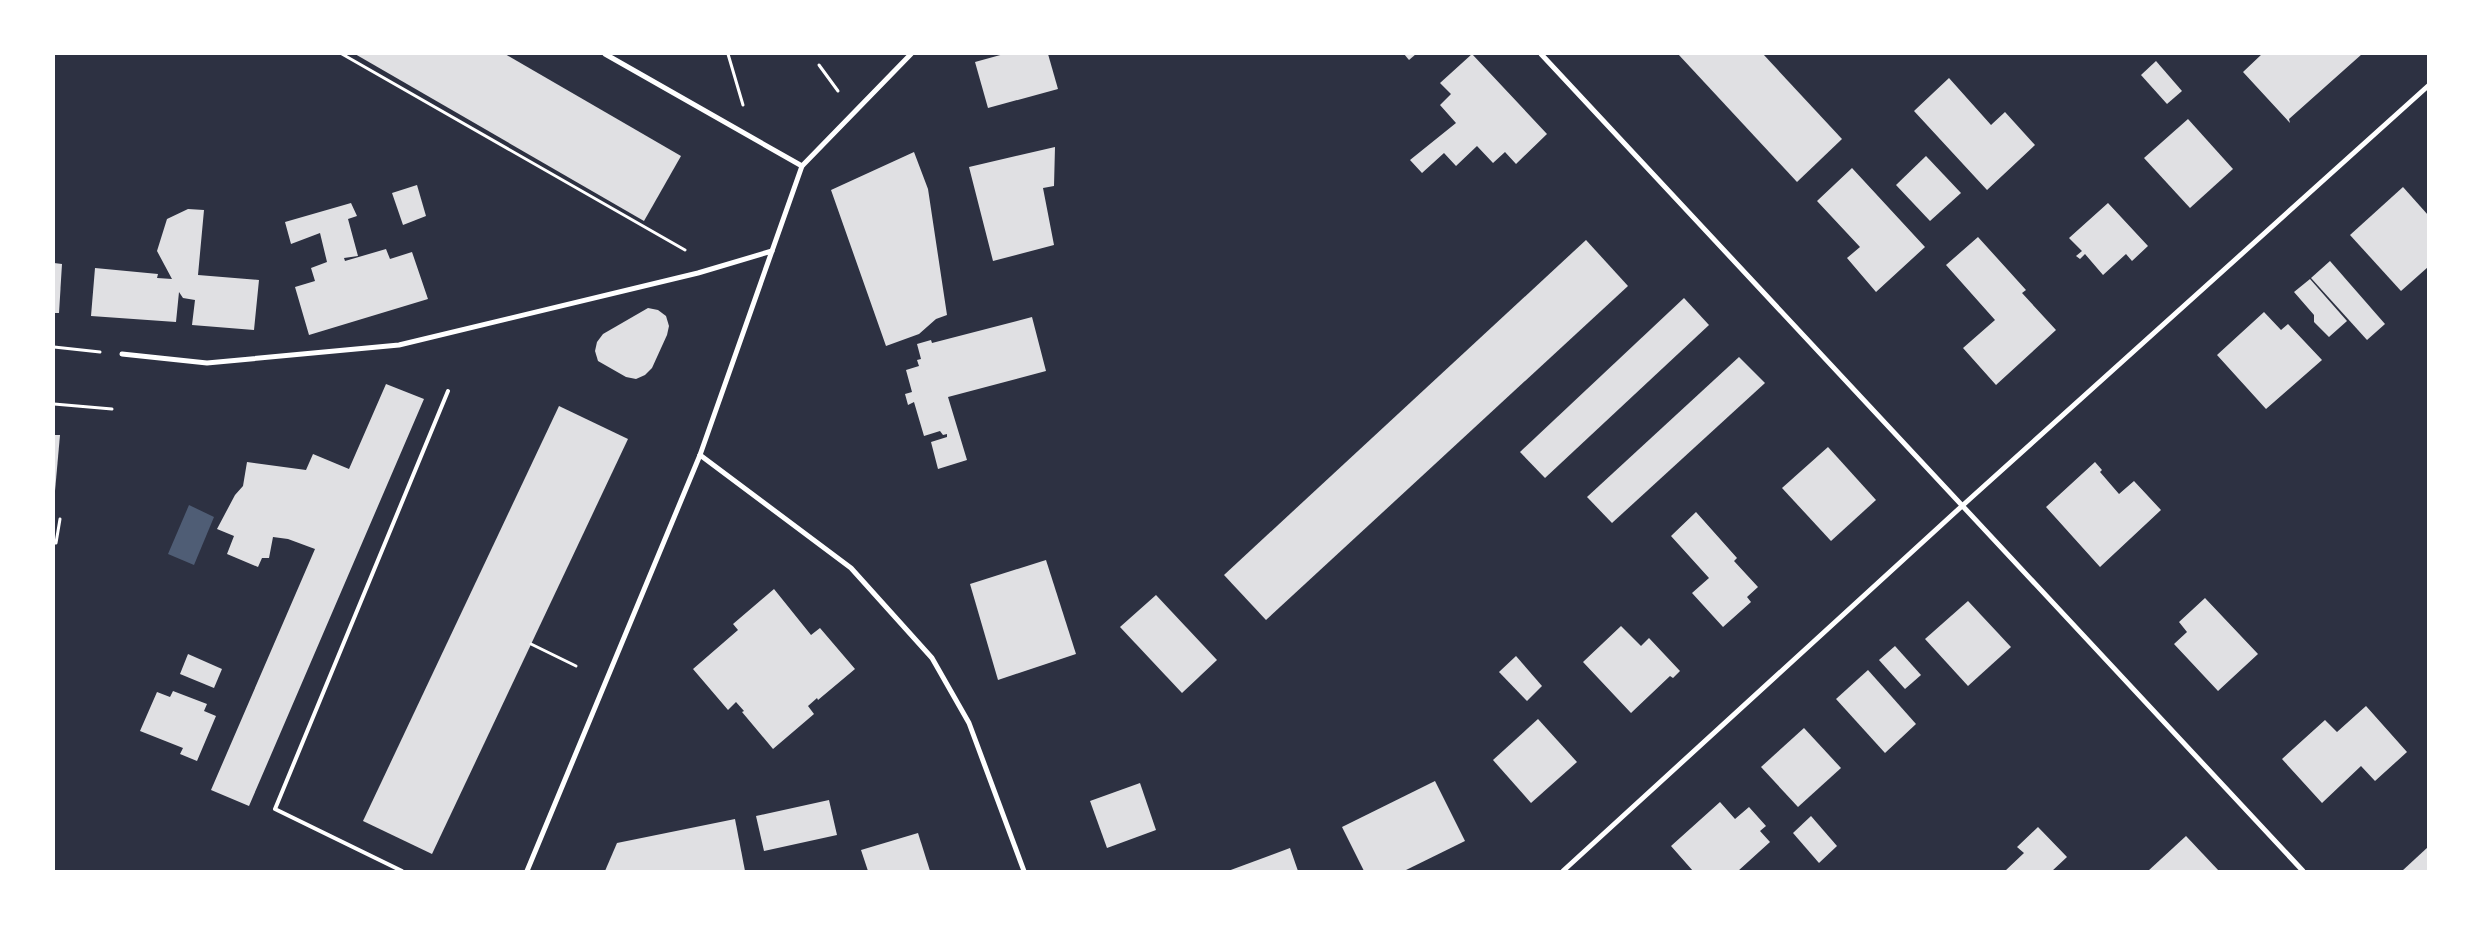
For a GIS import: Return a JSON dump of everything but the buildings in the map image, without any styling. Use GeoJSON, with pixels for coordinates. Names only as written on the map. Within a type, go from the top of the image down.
{"type":"FeatureCollection","features":[{"type":"Feature","properties":{"kind":"street"},"geometry":{"type":"LineString","coordinates":[[605,54],[802,166]]}},
{"type":"Feature","properties":{"kind":"street"},"geometry":{"type":"LineString","coordinates":[[527,871],[700,456],[802,166],[911,54]]}},
{"type":"Feature","properties":{"kind":"street"},"geometry":{"type":"LineString","coordinates":[[1541,54],[2303,871]]}},
{"type":"Feature","properties":{"kind":"street"},"geometry":{"type":"LineString","coordinates":[[1563,871],[1962,506],[2428,86]]}},
{"type":"Feature","properties":{"kind":"street"},"geometry":{"type":"LineString","coordinates":[[122,354],[207,363],[398,345],[698,273],[772,252]]}},
{"type":"Feature","properties":{"kind":"street"},"geometry":{"type":"LineString","coordinates":[[700,456],[851,568],[932,658],[969,723],[1024,871]]}},
{"type":"Feature","properties":{"kind":"lane"},"geometry":{"type":"LineString","coordinates":[[402,871],[275,808],[448,391]]}},
{"type":"Feature","properties":{"kind":"path"},"geometry":{"type":"LineString","coordinates":[[342,54],[692,254]]}},
{"type":"Feature","properties":{"kind":"path"},"geometry":{"type":"LineString","coordinates":[[728,54],[754,139]]}},
{"type":"Feature","properties":{"kind":"path"},"geometry":{"type":"LineString","coordinates":[[819,65],[838,91]]}},
{"type":"Feature","properties":{"kind":"path"},"geometry":{"type":"LineString","coordinates":[[54,347],[122,354]]}},
{"type":"Feature","properties":{"kind":"path"},"geometry":{"type":"LineString","coordinates":[[54,404],[112,409]]}},
{"type":"Feature","properties":{"kind":"path"},"geometry":{"type":"LineString","coordinates":[[54,543],[56,543],[60,519]]}},
{"type":"Feature","properties":{"kind":"path"},"geometry":{"type":"LineString","coordinates":[[531,644],[576,666]]}},
{"type":"Feature","properties":{"kind":"water"},"geometry":{"type":"Polygon","coordinates":[[[189,505],[214,517],[194,565],[168,554],[189,505]]]}}]}
